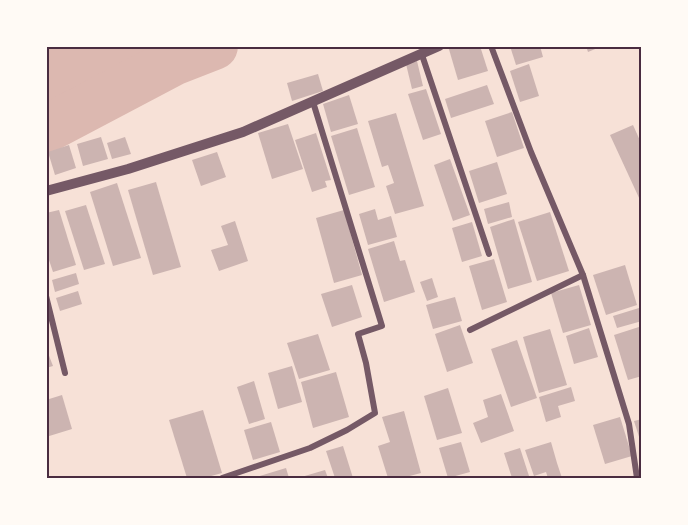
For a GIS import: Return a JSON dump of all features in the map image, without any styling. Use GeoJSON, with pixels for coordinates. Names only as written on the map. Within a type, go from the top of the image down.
{"type":"FeatureCollection","features":[{"type":"Feature","properties":{"kind":"street"},"geometry":{"type":"LineString","coordinates":[[46,191],[128,169],[243,132],[439,46]]}},
{"type":"Feature","properties":{"kind":"street"},"geometry":{"type":"LineString","coordinates":[[491,46],[531,152],[583,275],[629,424],[638,478]]}},
{"type":"Feature","properties":{"kind":"street"},"geometry":{"type":"LineString","coordinates":[[422,55],[489,254]]}},
{"type":"Feature","properties":{"kind":"street"},"geometry":{"type":"LineString","coordinates":[[222,478],[310,448],[375,413],[358,334],[382,327],[313,102]]}},
{"type":"Feature","properties":{"kind":"street"},"geometry":{"type":"LineString","coordinates":[[470,330],[583,275]]}},
{"type":"Feature","properties":{"kind":"street"},"geometry":{"type":"LineString","coordinates":[[46,296],[65,373]]}},
{"type":"Feature","properties":{"kind":"shaded area"},"geometry":{"type":"Polygon","coordinates":[[[46,47],[205,47],[127,85],[47,111],[46,47]]]}},
{"type":"Feature","properties":{"kind":"building"},"geometry":{"type":"Polygon","coordinates":[[[448,46],[480,46],[488,71],[458,80],[448,46]]]}},
{"type":"Feature","properties":{"kind":"building"},"geometry":{"type":"Polygon","coordinates":[[[510,46],[540,46],[543,57],[516,65],[510,46]]]}},
{"type":"Feature","properties":{"kind":"building"},"geometry":{"type":"Polygon","coordinates":[[[586,46],[600,46],[600,47],[588,52],[586,46]]]}},
{"type":"Feature","properties":{"kind":"building"},"geometry":{"type":"Polygon","coordinates":[[[417,61],[423,86],[412,89],[406,64],[417,61]]]}},
{"type":"Feature","properties":{"kind":"building"},"geometry":{"type":"Polygon","coordinates":[[[529,64],[539,96],[520,102],[510,71],[529,64]]]}},
{"type":"Feature","properties":{"kind":"building"},"geometry":{"type":"Polygon","coordinates":[[[318,74],[323,91],[292,101],[287,83],[318,74]]]}},
{"type":"Feature","properties":{"kind":"building"},"geometry":{"type":"Polygon","coordinates":[[[487,85],[494,104],[451,118],[445,99],[487,85]]]}},
{"type":"Feature","properties":{"kind":"building"},"geometry":{"type":"Polygon","coordinates":[[[426,89],[441,134],[423,140],[408,94],[426,89]]]}},
{"type":"Feature","properties":{"kind":"building"},"geometry":{"type":"Polygon","coordinates":[[[349,95],[358,124],[331,132],[323,104],[349,95]]]}},
{"type":"Feature","properties":{"kind":"building"},"geometry":{"type":"Polygon","coordinates":[[[512,112],[524,148],[497,157],[485,121],[512,112]]]}},
{"type":"Feature","properties":{"kind":"building"},"geometry":{"type":"Polygon","coordinates":[[[396,113],[424,206],[395,214],[386,186],[394,183],[388,165],[382,167],[368,121],[396,113]]]}},
{"type":"Feature","properties":{"kind":"building"},"geometry":{"type":"Polygon","coordinates":[[[288,124],[303,169],[272,179],[258,133],[288,124]]]}},
{"type":"Feature","properties":{"kind":"building"},"geometry":{"type":"Polygon","coordinates":[[[633,125],[642,145],[642,199],[640,200],[610,135],[633,125]]]}},
{"type":"Feature","properties":{"kind":"building"},"geometry":{"type":"Polygon","coordinates":[[[357,128],[375,187],[349,195],[331,136],[357,128]]]}},
{"type":"Feature","properties":{"kind":"building"},"geometry":{"type":"Polygon","coordinates":[[[316,133],[331,180],[325,181],[327,187],[312,192],[295,140],[316,133]]]}},
{"type":"Feature","properties":{"kind":"building"},"geometry":{"type":"Polygon","coordinates":[[[101,137],[108,159],[83,166],[77,144],[101,137]]]}},
{"type":"Feature","properties":{"kind":"building"},"geometry":{"type":"Polygon","coordinates":[[[125,137],[131,154],[112,159],[107,143],[125,137]]]}},
{"type":"Feature","properties":{"kind":"building"},"geometry":{"type":"Polygon","coordinates":[[[69,145],[76,168],[55,175],[48,152],[69,145]]]}},
{"type":"Feature","properties":{"kind":"building"},"geometry":{"type":"Polygon","coordinates":[[[217,152],[226,177],[201,186],[192,160],[217,152]]]}},
{"type":"Feature","properties":{"kind":"building"},"geometry":{"type":"Polygon","coordinates":[[[450,159],[470,215],[453,221],[434,165],[450,159]]]}},
{"type":"Feature","properties":{"kind":"building"},"geometry":{"type":"Polygon","coordinates":[[[497,162],[507,194],[479,203],[469,171],[497,162]]]}},
{"type":"Feature","properties":{"kind":"building"},"geometry":{"type":"Polygon","coordinates":[[[156,182],[181,267],[153,275],[128,190],[156,182]]]}},
{"type":"Feature","properties":{"kind":"building"},"geometry":{"type":"Polygon","coordinates":[[[117,183],[141,258],[113,266],[90,192],[117,183]]]}},
{"type":"Feature","properties":{"kind":"building"},"geometry":{"type":"Polygon","coordinates":[[[509,202],[512,217],[488,224],[484,209],[509,202]]]}},
{"type":"Feature","properties":{"kind":"building"},"geometry":{"type":"Polygon","coordinates":[[[86,205],[105,264],[84,270],[65,211],[86,205]]]}},
{"type":"Feature","properties":{"kind":"building"},"geometry":{"type":"Polygon","coordinates":[[[375,209],[378,220],[391,216],[397,237],[368,245],[359,214],[375,209]]]}},
{"type":"Feature","properties":{"kind":"building"},"geometry":{"type":"Polygon","coordinates":[[[59,210],[76,265],[53,272],[46,251],[46,213],[59,210]]]}},
{"type":"Feature","properties":{"kind":"building"},"geometry":{"type":"Polygon","coordinates":[[[344,210],[362,275],[334,283],[316,218],[344,210]]]}},
{"type":"Feature","properties":{"kind":"building"},"geometry":{"type":"Polygon","coordinates":[[[550,212],[569,271],[537,281],[518,222],[550,212]]]}},
{"type":"Feature","properties":{"kind":"building"},"geometry":{"type":"Polygon","coordinates":[[[514,219],[532,282],[508,289],[490,227],[514,219]]]}},
{"type":"Feature","properties":{"kind":"building"},"geometry":{"type":"Polygon","coordinates":[[[235,221],[248,261],[219,271],[211,250],[228,245],[221,226],[235,221]]]}},
{"type":"Feature","properties":{"kind":"building"},"geometry":{"type":"Polygon","coordinates":[[[472,222],[482,256],[462,262],[452,228],[472,222]]]}},
{"type":"Feature","properties":{"kind":"building"},"geometry":{"type":"Polygon","coordinates":[[[394,241],[400,261],[405,260],[415,292],[384,302],[368,249],[394,241]]]}},
{"type":"Feature","properties":{"kind":"building"},"geometry":{"type":"Polygon","coordinates":[[[494,259],[507,302],[482,310],[469,266],[494,259]]]}},
{"type":"Feature","properties":{"kind":"building"},"geometry":{"type":"Polygon","coordinates":[[[625,265],[637,305],[606,315],[593,275],[625,265]]]}},
{"type":"Feature","properties":{"kind":"building"},"geometry":{"type":"Polygon","coordinates":[[[76,273],[79,284],[55,292],[52,280],[76,273]]]}},
{"type":"Feature","properties":{"kind":"building"},"geometry":{"type":"Polygon","coordinates":[[[432,278],[438,297],[427,301],[420,282],[432,278]]]}},
{"type":"Feature","properties":{"kind":"building"},"geometry":{"type":"Polygon","coordinates":[[[352,285],[362,317],[332,327],[321,294],[352,285]]]}},
{"type":"Feature","properties":{"kind":"building"},"geometry":{"type":"Polygon","coordinates":[[[579,285],[591,325],[563,333],[551,293],[579,285]]]}},
{"type":"Feature","properties":{"kind":"building"},"geometry":{"type":"Polygon","coordinates":[[[78,291],[82,304],[60,311],[56,298],[78,291]]]}},
{"type":"Feature","properties":{"kind":"building"},"geometry":{"type":"Polygon","coordinates":[[[455,297],[462,321],[433,329],[426,305],[455,297]]]}},
{"type":"Feature","properties":{"kind":"building"},"geometry":{"type":"Polygon","coordinates":[[[639,308],[642,321],[617,328],[613,316],[639,308]]]}},
{"type":"Feature","properties":{"kind":"building"},"geometry":{"type":"Polygon","coordinates":[[[460,325],[473,363],[447,372],[435,334],[460,325]]]}},
{"type":"Feature","properties":{"kind":"building"},"geometry":{"type":"Polygon","coordinates":[[[642,326],[642,376],[628,380],[614,335],[642,326]]]}},
{"type":"Feature","properties":{"kind":"building"},"geometry":{"type":"Polygon","coordinates":[[[589,328],[598,357],[574,364],[566,336],[589,328]]]}},
{"type":"Feature","properties":{"kind":"building"},"geometry":{"type":"Polygon","coordinates":[[[550,329],[567,385],[539,393],[523,337],[550,329]]]}},
{"type":"Feature","properties":{"kind":"building"},"geometry":{"type":"Polygon","coordinates":[[[318,334],[330,370],[299,379],[287,343],[318,334]]]}},
{"type":"Feature","properties":{"kind":"building"},"geometry":{"type":"Polygon","coordinates":[[[517,340],[537,398],[511,407],[491,349],[517,340]]]}},
{"type":"Feature","properties":{"kind":"building"},"geometry":{"type":"Polygon","coordinates":[[[46,348],[53,366],[46,368],[46,348]]]}},
{"type":"Feature","properties":{"kind":"building"},"geometry":{"type":"Polygon","coordinates":[[[292,366],[302,402],[278,409],[268,373],[292,366]]]}},
{"type":"Feature","properties":{"kind":"building"},"geometry":{"type":"Polygon","coordinates":[[[336,372],[349,417],[313,428],[301,382],[336,372]]]}},
{"type":"Feature","properties":{"kind":"building"},"geometry":{"type":"Polygon","coordinates":[[[254,381],[265,419],[249,424],[237,387],[254,381]]]}},
{"type":"Feature","properties":{"kind":"building"},"geometry":{"type":"Polygon","coordinates":[[[571,387],[575,401],[558,406],[561,417],[546,422],[539,397],[571,387]]]}},
{"type":"Feature","properties":{"kind":"building"},"geometry":{"type":"Polygon","coordinates":[[[448,388],[462,433],[437,440],[424,396],[448,388]]]}},
{"type":"Feature","properties":{"kind":"building"},"geometry":{"type":"Polygon","coordinates":[[[501,394],[514,431],[481,443],[473,423],[488,417],[483,400],[501,394]]]}},
{"type":"Feature","properties":{"kind":"building"},"geometry":{"type":"Polygon","coordinates":[[[62,395],[72,429],[46,437],[46,400],[62,395]]]}},
{"type":"Feature","properties":{"kind":"building"},"geometry":{"type":"Polygon","coordinates":[[[203,410],[222,473],[204,478],[187,478],[169,420],[203,410]]]}},
{"type":"Feature","properties":{"kind":"building"},"geometry":{"type":"Polygon","coordinates":[[[404,411],[421,473],[402,478],[388,478],[378,446],[390,442],[382,417],[404,411]]]}},
{"type":"Feature","properties":{"kind":"building"},"geometry":{"type":"Polygon","coordinates":[[[620,417],[632,456],[605,464],[593,425],[620,417]]]}},
{"type":"Feature","properties":{"kind":"building"},"geometry":{"type":"Polygon","coordinates":[[[642,419],[642,443],[641,443],[634,421],[642,419]]]}},
{"type":"Feature","properties":{"kind":"building"},"geometry":{"type":"Polygon","coordinates":[[[271,422],[280,452],[253,460],[244,430],[271,422]]]}},
{"type":"Feature","properties":{"kind":"building"},"geometry":{"type":"Polygon","coordinates":[[[461,442],[470,472],[448,478],[439,448],[461,442]]]}},
{"type":"Feature","properties":{"kind":"building"},"geometry":{"type":"Polygon","coordinates":[[[551,442],[562,478],[548,478],[546,472],[534,476],[525,450],[551,442]]]}},
{"type":"Feature","properties":{"kind":"building"},"geometry":{"type":"Polygon","coordinates":[[[343,446],[353,478],[335,478],[326,451],[343,446]]]}},
{"type":"Feature","properties":{"kind":"building"},"geometry":{"type":"Polygon","coordinates":[[[520,448],[529,476],[512,478],[504,453],[520,448]]]}},
{"type":"Feature","properties":{"kind":"building"},"geometry":{"type":"Polygon","coordinates":[[[286,468],[289,478],[253,478],[286,468]]]}},
{"type":"Feature","properties":{"kind":"building"},"geometry":{"type":"Polygon","coordinates":[[[325,470],[328,478],[298,478],[325,470]]]}},
{"type":"Feature","properties":{"kind":"waterway"},"geometry":{"type":"LineString","coordinates":[[46,129],[173,62],[214,46]]}}]}
